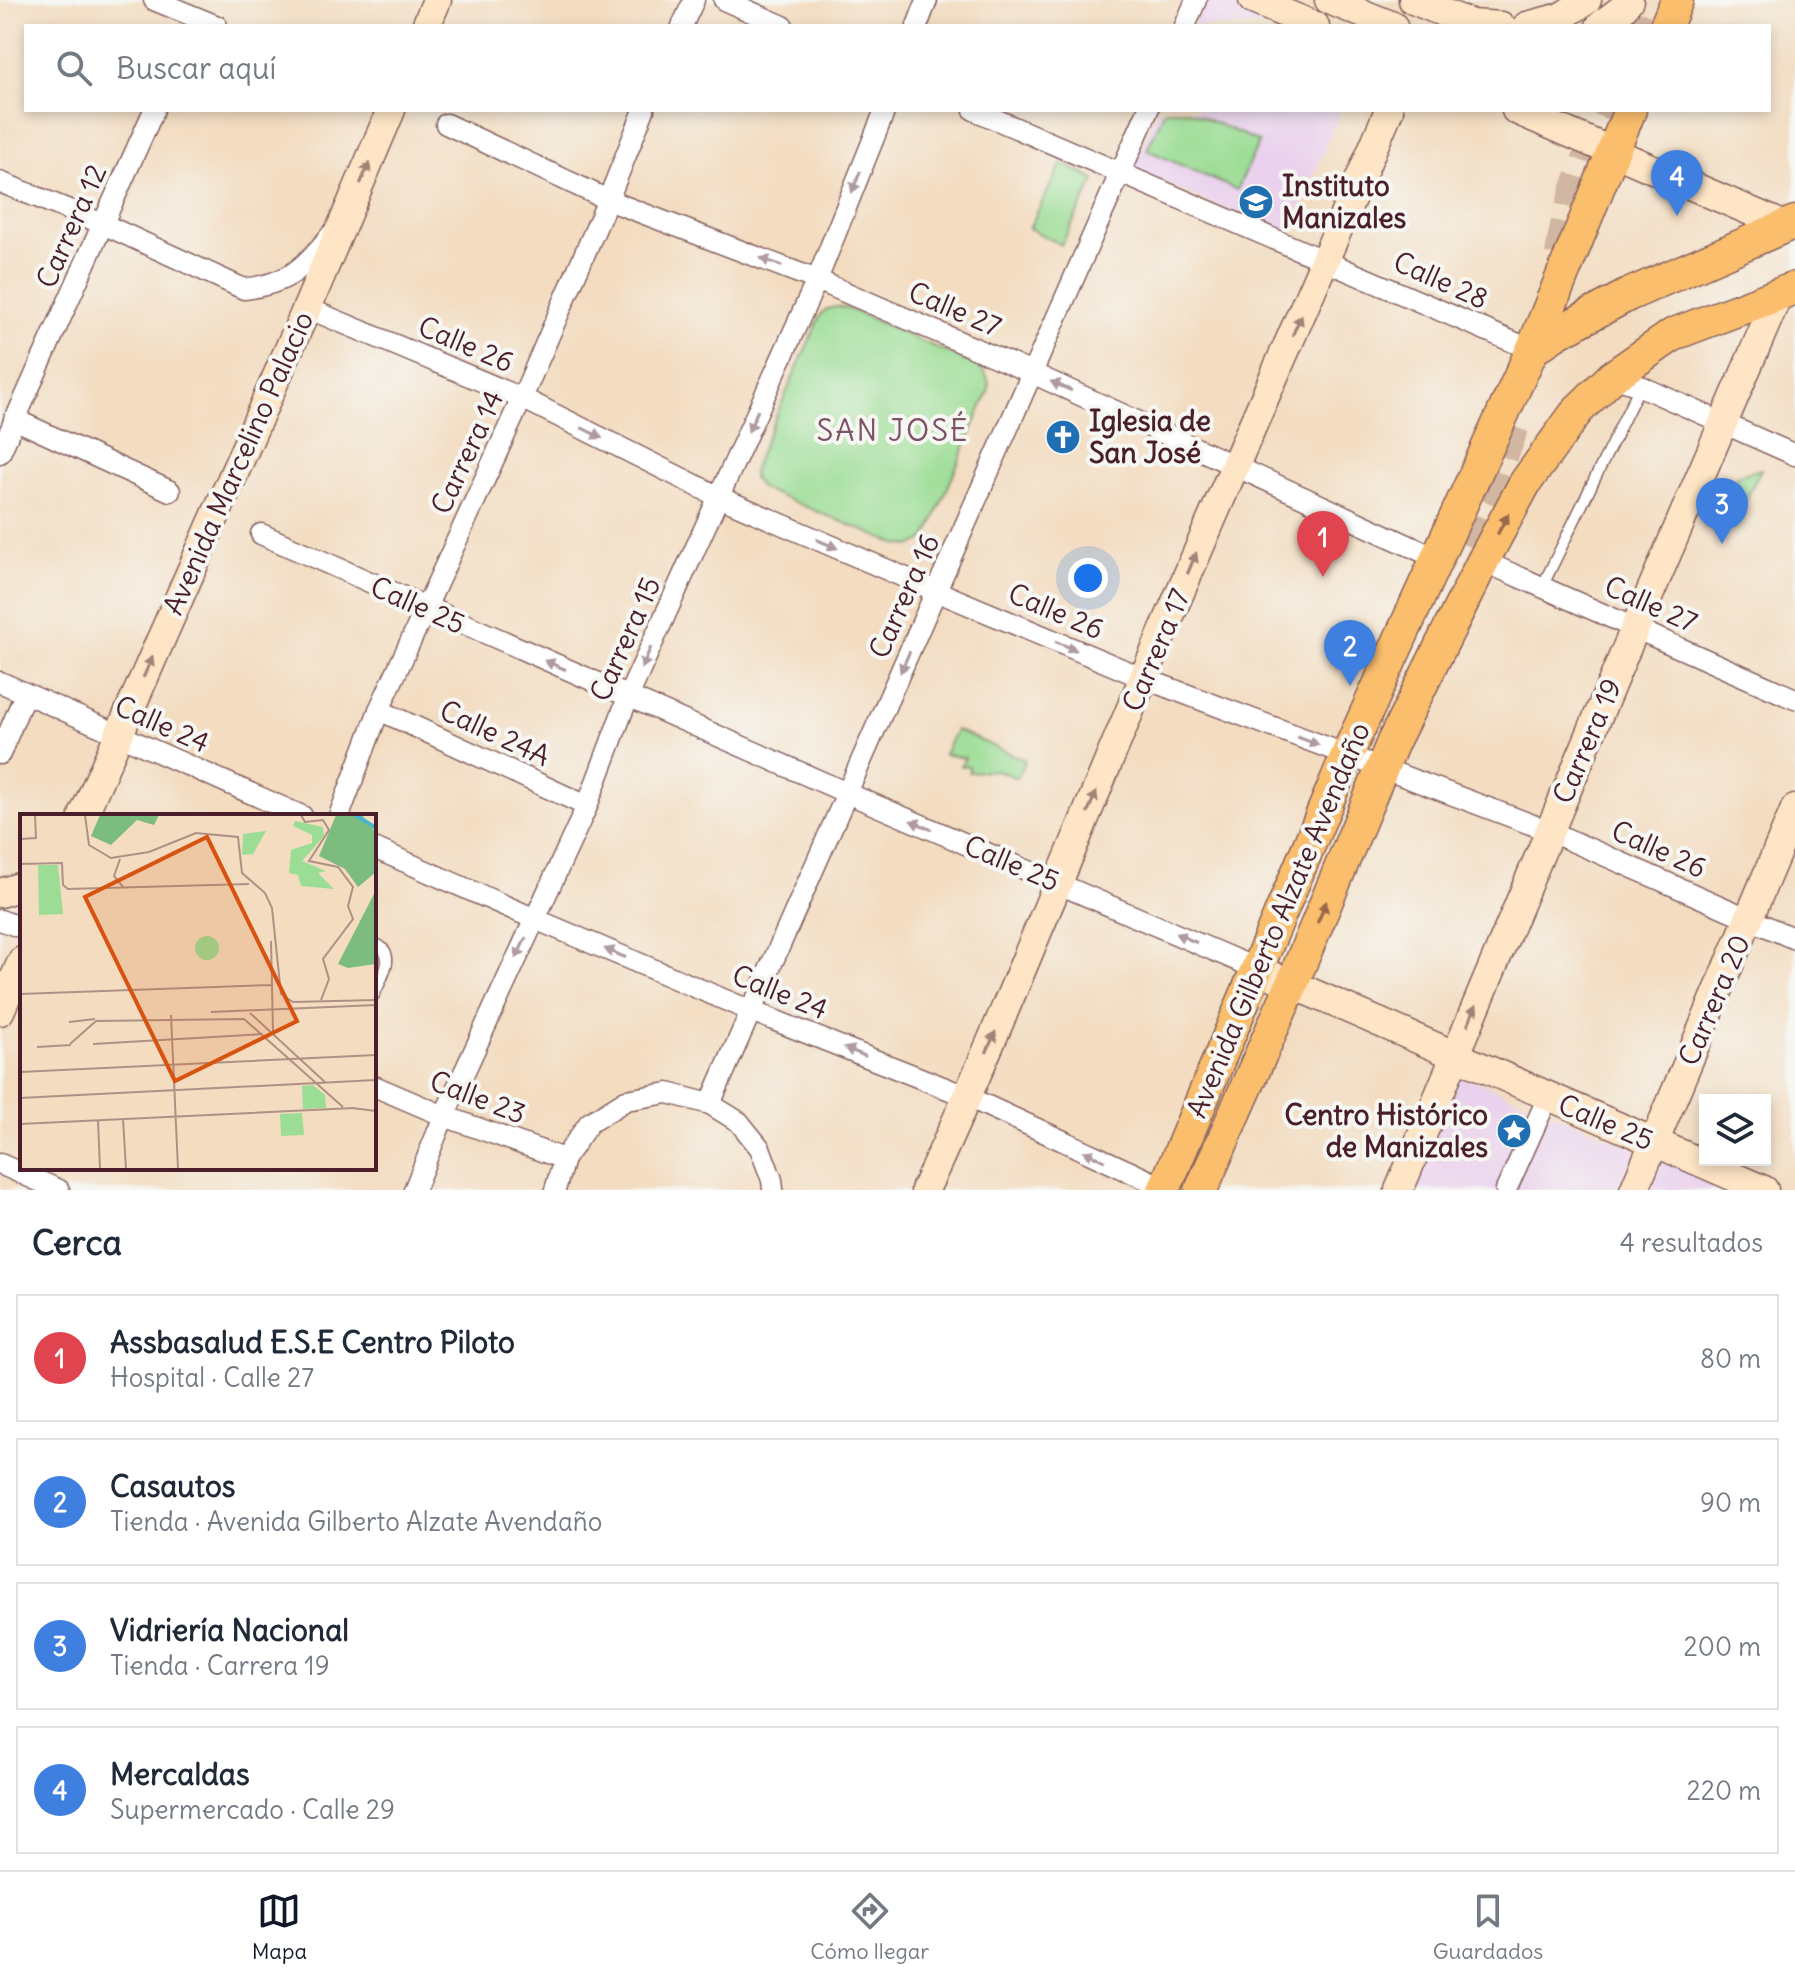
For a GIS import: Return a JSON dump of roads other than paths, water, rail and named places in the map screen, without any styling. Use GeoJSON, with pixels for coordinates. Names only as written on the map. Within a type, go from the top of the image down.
{"type":"FeatureCollection","features":[{"type":"Feature","properties":{"kind":"main road"},"geometry":{"type":"LineString","coordinates":[[1532,350],[1629,112]]}},
{"type":"Feature","properties":{"kind":"main road"},"geometry":{"type":"LineString","coordinates":[[1532,350],[1628,295],[1790,224]]}},
{"type":"Feature","properties":{"kind":"main road","name":"Avenida Gilberto Alzate Avendaño"},"geometry":{"type":"LineString","coordinates":[[1201,1190],[1476,553],[1578,410],[1626,382],[1674,334],[1787,290]]}},
{"type":"Feature","properties":{"kind":"main road","name":"Avenida Gilberto Alzate Avendaño"},"geometry":{"type":"LineString","coordinates":[[1164,1189],[1347,755],[1532,350]]}},
{"type":"Feature","properties":{"kind":"street"},"geometry":{"type":"LineString","coordinates":[[154,0],[198,14]]}},
{"type":"Feature","properties":{"kind":"street"},"geometry":{"type":"LineString","coordinates":[[427,24],[437,0]]}},
{"type":"Feature","properties":{"kind":"street"},"geometry":{"type":"LineString","coordinates":[[683,24],[694,0]]}},
{"type":"Feature","properties":{"kind":"street"},"geometry":{"type":"LineString","coordinates":[[724,0],[778,24]]}},
{"type":"Feature","properties":{"kind":"street"},"geometry":{"type":"LineString","coordinates":[[918,24],[927,0]]}},
{"type":"Feature","properties":{"kind":"street"},"geometry":{"type":"LineString","coordinates":[[1186,24],[1196,0]]}},
{"type":"Feature","properties":{"kind":"street"},"geometry":{"type":"LineString","coordinates":[[1253,0],[1310,24]]}},
{"type":"Feature","properties":{"kind":"street"},"geometry":{"type":"LineString","coordinates":[[1329,0],[1388,24]]}},
{"type":"Feature","properties":{"kind":"street"},"geometry":{"type":"LineString","coordinates":[[1413,0],[1471,24]]}},
{"type":"Feature","properties":{"kind":"street"},"geometry":{"type":"LineString","coordinates":[[1535,24],[1561,17],[1587,0]]}},
{"type":"Feature","properties":{"kind":"street"},"geometry":{"type":"LineString","coordinates":[[1603,24],[1623,8],[1656,8]]}},
{"type":"Feature","properties":{"kind":"street","name":"Carrera 12"},"geometry":{"type":"LineString","coordinates":[[0,453],[153,112]]}},
{"type":"Feature","properties":{"kind":"street","name":"Avenida Marcelino Palacio"},"geometry":{"type":"LineString","coordinates":[[84,814],[390,112]]}},
{"type":"Feature","properties":{"kind":"street","name":"Carrera 14"},"geometry":{"type":"LineString","coordinates":[[340,814],[379,710],[522,398],[643,112]]}},
{"type":"Feature","properties":{"kind":"street","name":"Carrera 15"},"geometry":{"type":"LineString","coordinates":[[414,1190],[444,1116],[587,806],[628,697],[817,280],[884,112]]}},
{"type":"Feature","properties":{"kind":"street","name":"Calle 28"},"geometry":{"type":"LineString","coordinates":[[979,112],[1532,350]]}},
{"type":"Feature","properties":{"kind":"street","name":"Carrera 16"},"geometry":{"type":"LineString","coordinates":[[710,1104],[1147,112]]}},
{"type":"Feature","properties":{"kind":"street","name":"Carrera 17"},"geometry":{"type":"LineString","coordinates":[[925,1190],[968,1097],[1234,464],[1326,260],[1388,112]]}},
{"type":"Feature","properties":{"kind":"street"},"geometry":{"type":"LineString","coordinates":[[1521,112],[1790,224]]}},
{"type":"Feature","properties":{"kind":"street","name":"Calle 27"},"geometry":{"type":"LineString","coordinates":[[446,124],[608,200],[817,280],[1032,373],[1436,558]]}},
{"type":"Feature","properties":{"kind":"street"},"geometry":{"type":"LineString","coordinates":[[0,182],[103,224],[244,289],[268,286],[291,277],[344,220]]}},
{"type":"Feature","properties":{"kind":"street","name":"Carrera 19"},"geometry":{"type":"LineString","coordinates":[[1399,1190],[1723,423],[1787,290]]}},
{"type":"Feature","properties":{"kind":"street","name":"Calle 26"},"geometry":{"type":"LineString","coordinates":[[307,308],[522,398],[719,497],[936,591],[1143,678],[1347,755],[1387,755],[1549,831],[1795,939]]}},
{"type":"Feature","properties":{"kind":"street"},"geometry":{"type":"LineString","coordinates":[[1626,382],[1795,455]]}},
{"type":"Feature","properties":{"kind":"street"},"geometry":{"type":"LineString","coordinates":[[14,419],[170,491]]}},
{"type":"Feature","properties":{"kind":"street","name":"Calle 25"},"geometry":{"type":"LineString","coordinates":[[261,534],[847,793],[1764,1190]]}},
{"type":"Feature","properties":{"kind":"street","name":"Calle 27"},"geometry":{"type":"LineString","coordinates":[[1476,553],[1542,587],[1795,699]]}},
{"type":"Feature","properties":{"kind":"street","name":"Calle 24"},"geometry":{"type":"LineString","coordinates":[[0,682],[297,814]]}},
{"type":"Feature","properties":{"kind":"street"},"geometry":{"type":"LineString","coordinates":[[0,754],[25,694]]}},
{"type":"Feature","properties":{"kind":"street","name":"Calle 24A"},"geometry":{"type":"LineString","coordinates":[[379,710],[587,806]]}},
{"type":"Feature","properties":{"kind":"street","name":"Carrera 20"},"geometry":{"type":"LineString","coordinates":[[1634,1190],[1795,809]]}},
{"type":"Feature","properties":{"kind":"street","name":"Calle 24"},"geometry":{"type":"LineString","coordinates":[[376,849],[751,1011],[968,1097],[1164,1189]]}},
{"type":"Feature","properties":{"kind":"street"},"geometry":{"type":"LineString","coordinates":[[0,893],[20,887]]}},
{"type":"Feature","properties":{"kind":"street"},"geometry":{"type":"LineString","coordinates":[[0,920],[20,927]]}},
{"type":"Feature","properties":{"kind":"street"},"geometry":{"type":"LineString","coordinates":[[2,997],[20,965]]}},
{"type":"Feature","properties":{"kind":"street","name":"Calle 23"},"geometry":{"type":"LineString","coordinates":[[376,1087],[444,1116],[564,1159]]}},
{"type":"Feature","properties":{"kind":"street"},"geometry":{"type":"LineString","coordinates":[[555,1190],[564,1159],[589,1123],[626,1100],[668,1093],[710,1104],[739,1122],[760,1148],[773,1190]]}},
{"type":"Feature","properties":{"kind":"street"},"geometry":{"type":"LineString","coordinates":[[1506,1190],[1548,1097]]}},
{"type":"Feature","properties":{"kind":"street"},"geometry":{"type":"LineString","coordinates":[[0,1164],[59,1190]]}},
{"type":"Feature","properties":{"kind":"lane"},"geometry":{"type":"LineString","coordinates":[[1542,587],[1626,382]]}},
{"type":"Feature","properties":{"kind":"lane"},"geometry":{"type":"LineString","coordinates":[[376,944],[382,946],[388,955],[376,990]]}},
{"type":"Feature","properties":{"kind":"tunnel"},"geometry":{"type":"LineString","coordinates":[[1647,24],[1650,16]]}},
{"type":"Feature","properties":{"kind":"tunnel"},"geometry":{"type":"LineString","coordinates":[[1561,255],[1573,199],[1607,112]]}},
{"type":"Feature","properties":{"kind":"tunnel"},"geometry":{"type":"LineString","coordinates":[[1468,546],[1515,422]]}},
{"type":"Feature","properties":{"kind":"place","name":"Instituto Manizales"},"geometry":{"type":"Point","coordinates":[1256,202]}},
{"type":"Feature","properties":{"kind":"place","name":"Mercaldas"},"geometry":{"type":"Point","coordinates":[1677,216]}},
{"type":"Feature","properties":{"kind":"place","name":"Iglesia de San José"},"geometry":{"type":"Point","coordinates":[1063,437]}},
{"type":"Feature","properties":{"kind":"place","name":"Vidriería Nacional"},"geometry":{"type":"Point","coordinates":[1722,544]}},
{"type":"Feature","properties":{"kind":"place","name":"Assbasalud E.S.E Centro Piloto"},"geometry":{"type":"Point","coordinates":[1323,577]}},
{"type":"Feature","properties":{"kind":"place","name":"Casautos"},"geometry":{"type":"Point","coordinates":[1350,686]}},
{"type":"Feature","properties":{"kind":"place","name":"Centro Histórico de Manizales"},"geometry":{"type":"Point","coordinates":[1514,1131]}},
{"type":"Feature","properties":{"kind":"district","name":"SAN JOSÉ"},"geometry":{"type":"Point","coordinates":[893,430]}}]}
